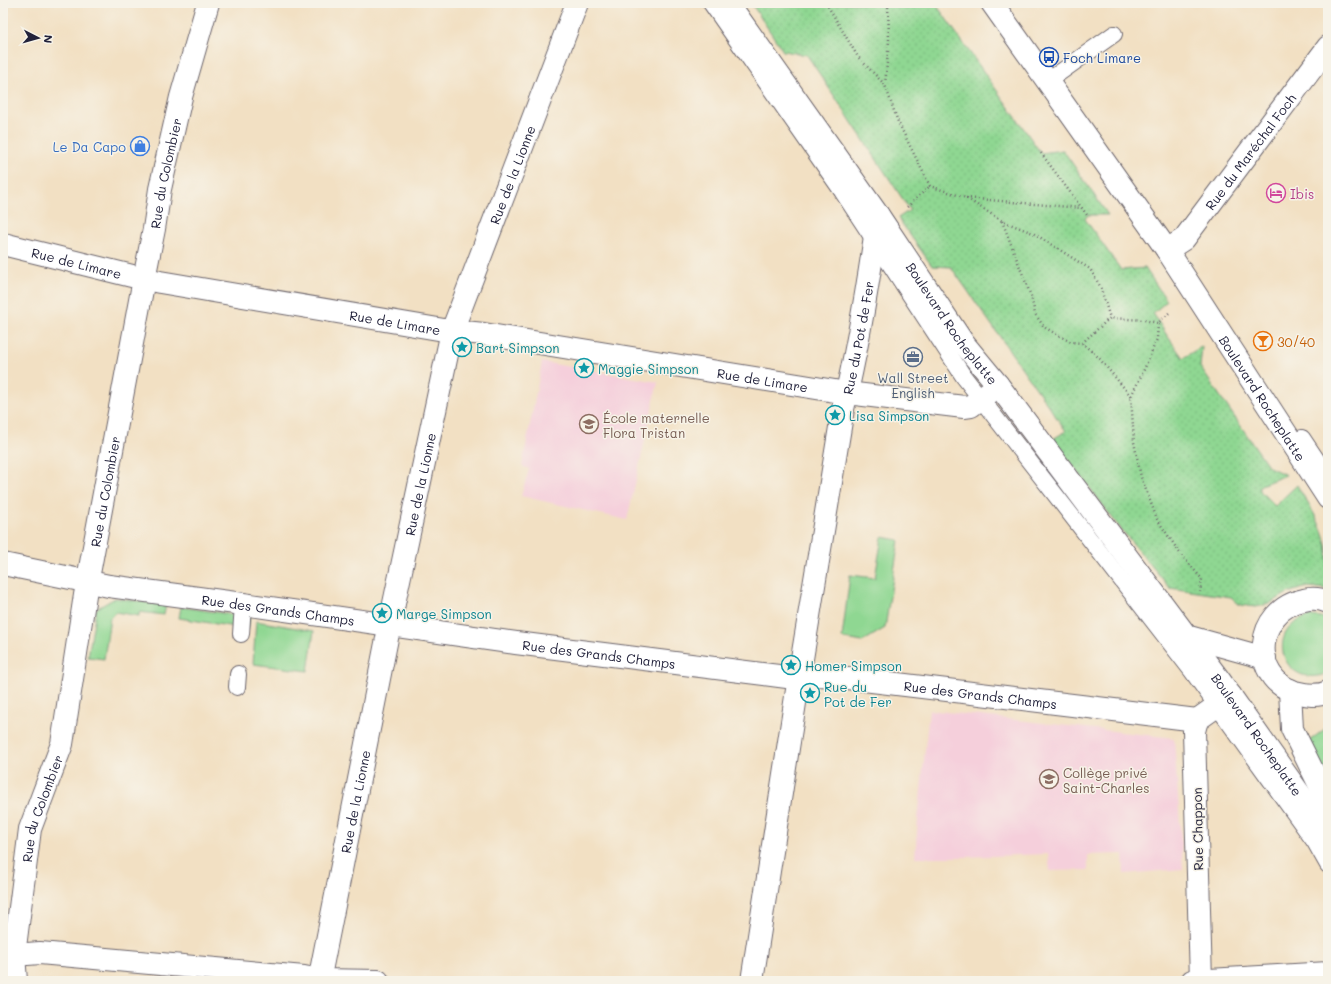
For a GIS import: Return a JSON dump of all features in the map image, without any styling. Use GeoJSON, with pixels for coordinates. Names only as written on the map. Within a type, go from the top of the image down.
{"type":"FeatureCollection","features":[{"type":"Feature","properties":{"kind":"street","name":"Rue du Colombier"},"geometry":{"type":"LineString","coordinates":[[16,981],[14,955],[30,830],[62,744],[88,582],[154,229],[161,181],[181,96],[208,3]]}},
{"type":"Feature","properties":{"kind":"street","name":"Rue de la Lionne"},"geometry":{"type":"LineString","coordinates":[[320,980],[390,626],[452,331],[577,3]]}},
{"type":"Feature","properties":{"kind":"street","name":"Boulevard Rocheplatte"},"geometry":{"type":"LineString","coordinates":[[728,3],[878,215],[964,344],[998,385],[1186,636],[1224,701],[1328,834]]}},
{"type":"Feature","properties":{"kind":"street","name":"Boulevard Rocheplatte"},"geometry":{"type":"LineString","coordinates":[[992,3],[1050,79],[1167,250],[1328,498]]}},
{"type":"Feature","properties":{"kind":"street","name":"Rue du Maréchal Foch"},"geometry":{"type":"LineString","coordinates":[[1167,250],[1184,239],[1328,47]]}},
{"type":"Feature","properties":{"kind":"street","name":"Rue du Pot de Fer"},"geometry":{"type":"LineString","coordinates":[[752,981],[799,677],[843,409],[878,215]]}},
{"type":"Feature","properties":{"kind":"street","name":"Rue de Limare"},"geometry":{"type":"LineString","coordinates":[[3,244],[144,279],[452,331],[484,334],[847,393],[964,407],[971,406],[998,385]]}},
{"type":"Feature","properties":{"kind":"street","name":"Rue des Grands Champs"},"geometry":{"type":"LineString","coordinates":[[3,564],[109,586],[524,644],[787,677],[822,675],[1197,720]]}},
{"type":"Feature","properties":{"kind":"street"},"geometry":{"type":"LineString","coordinates":[[1328,602],[1324,600],[1310,599],[1296,601],[1284,608],[1273,618],[1267,630],[1264,644],[1265,658],[1270,671],[1278,682],[1290,690],[1306,695],[1323,694],[1328,692]]}},
{"type":"Feature","properties":{"kind":"street"},"geometry":{"type":"LineString","coordinates":[[1186,636],[1265,658]]}},
{"type":"Feature","properties":{"kind":"street","name":"Boulevard Rocheplatte"},"geometry":{"type":"LineString","coordinates":[[1290,690],[1292,730],[1328,802]]}},
{"type":"Feature","properties":{"kind":"street"},"geometry":{"type":"LineString","coordinates":[[1197,720],[1224,701]]}},
{"type":"Feature","properties":{"kind":"street","name":"Rue Chappon"},"geometry":{"type":"LineString","coordinates":[[1197,720],[1194,731],[1201,981]]}},
{"type":"Feature","properties":{"kind":"street"},"geometry":{"type":"LineString","coordinates":[[14,955],[40,953],[304,977],[320,980],[378,981]]}},
{"type":"Feature","properties":{"kind":"street"},"geometry":{"type":"LineString","coordinates":[[1192,981],[1328,973]]}},
{"type":"Feature","properties":{"kind":"lane"},"geometry":{"type":"LineString","coordinates":[[711,3],[842,191],[964,377],[1187,664],[1224,701],[1328,865]]}},
{"type":"Feature","properties":{"kind":"lane"},"geometry":{"type":"LineString","coordinates":[[1002,3],[1050,79],[1328,477]]}},
{"type":"Feature","properties":{"kind":"lane"},"geometry":{"type":"LineString","coordinates":[[1050,79],[1114,34]]}},
{"type":"Feature","properties":{"kind":"lane"},"geometry":{"type":"LineString","coordinates":[[241,634],[243,604]]}},
{"type":"Feature","properties":{"kind":"path"},"geometry":{"type":"LineString","coordinates":[[826,3],[858,57],[885,84]]}},
{"type":"Feature","properties":{"kind":"path"},"geometry":{"type":"LineString","coordinates":[[888,3],[889,40],[885,84],[898,122],[930,186],[966,198],[1002,220],[1033,233],[1090,269],[1100,286],[1110,318]]}},
{"type":"Feature","properties":{"kind":"path"},"geometry":{"type":"LineString","coordinates":[[1041,153],[1087,215]]}},
{"type":"Feature","properties":{"kind":"path"},"geometry":{"type":"LineString","coordinates":[[907,207],[930,186]]}},
{"type":"Feature","properties":{"kind":"path"},"geometry":{"type":"LineString","coordinates":[[966,198],[1081,208]]}},
{"type":"Feature","properties":{"kind":"path"},"geometry":{"type":"LineString","coordinates":[[1002,220],[1031,296],[1035,314],[1044,326],[1056,334],[1071,342],[1082,343],[1098,357],[1131,396]]}},
{"type":"Feature","properties":{"kind":"path"},"geometry":{"type":"LineString","coordinates":[[1169,313],[1158,323],[1157,339],[1131,396],[1134,442],[1140,477],[1157,519],[1179,552],[1202,579],[1200,592]]}},
{"type":"Feature","properties":{"kind":"path"},"geometry":{"type":"LineString","coordinates":[[1082,343],[1110,318],[1144,320],[1158,323]]}},
{"type":"Feature","properties":{"kind":"shaded area","name":"École maternelle Flora Tristan"},"geometry":{"type":"Polygon","coordinates":[[[542,362],[658,382],[627,520],[521,496],[529,469],[522,466],[542,362]]]}},
{"type":"Feature","properties":{"kind":"shaded area","name":"Collège privé Saint-Charles"},"geometry":{"type":"Polygon","coordinates":[[[929,710],[1174,738],[1183,869],[1124,874],[1123,854],[1088,855],[1088,870],[1050,871],[1048,854],[915,857],[929,710]]]}},
{"type":"Feature","properties":{"kind":"green space"},"geometry":{"type":"Polygon","coordinates":[[[751,3],[935,3],[1041,153],[1063,150],[1108,215],[1088,215],[1085,219],[1121,270],[1145,268],[1167,301],[1153,313],[1183,358],[1202,346],[1200,367],[1269,467],[1286,475],[1261,485],[1259,487],[1261,492],[1275,506],[1297,485],[1318,521],[1324,536],[1328,560],[1325,589],[1309,587],[1300,589],[1288,593],[1269,604],[1256,607],[1240,605],[1231,597],[1170,588],[1120,528],[1053,439],[1066,431],[951,267],[932,266],[898,218],[910,210],[807,55],[783,51],[751,3]]]}},
{"type":"Feature","properties":{"kind":"green space"},"geometry":{"type":"Polygon","coordinates":[[[882,537],[899,540],[885,628],[862,642],[842,638],[850,575],[875,578],[882,537]]]}},
{"type":"Feature","properties":{"kind":"green space"},"geometry":{"type":"Polygon","coordinates":[[[115,598],[166,605],[164,615],[139,612],[139,616],[115,612],[110,618],[104,659],[88,657],[96,609],[115,598]]]}},
{"type":"Feature","properties":{"kind":"green space"},"geometry":{"type":"Polygon","coordinates":[[[181,607],[250,617],[248,629],[179,618],[181,607]]]}},
{"type":"Feature","properties":{"kind":"green space"},"geometry":{"type":"Polygon","coordinates":[[[1311,616],[1321,617],[1328,620],[1328,673],[1312,676],[1299,674],[1290,666],[1284,656],[1283,644],[1286,632],[1296,622],[1311,616]]]}},
{"type":"Feature","properties":{"kind":"green space"},"geometry":{"type":"Polygon","coordinates":[[[256,621],[314,631],[308,671],[253,664],[256,621]]]}},
{"type":"Feature","properties":{"kind":"green space"},"geometry":{"type":"Polygon","coordinates":[[[1326,728],[1328,730],[1328,785],[1304,745],[1326,728]]]}},
{"type":"Feature","properties":{"kind":"place","name":"Foch Limare"},"geometry":{"type":"Point","coordinates":[1049,57]}},
{"type":"Feature","properties":{"kind":"place","name":"Le Da Capo"},"geometry":{"type":"Point","coordinates":[140,146]}},
{"type":"Feature","properties":{"kind":"place","name":"Ibis"},"geometry":{"type":"Point","coordinates":[1276,193]}},
{"type":"Feature","properties":{"kind":"place","name":"30/40"},"geometry":{"type":"Point","coordinates":[1263,341]}},
{"type":"Feature","properties":{"kind":"place","name":"Bart Simpson"},"geometry":{"type":"Point","coordinates":[462,347]}},
{"type":"Feature","properties":{"kind":"place","name":"Wall Street English"},"geometry":{"type":"Point","coordinates":[913,357]}},
{"type":"Feature","properties":{"kind":"place","name":"Maggie Simpson"},"geometry":{"type":"Point","coordinates":[584,368]}},
{"type":"Feature","properties":{"kind":"place","name":"Lisa Simpson"},"geometry":{"type":"Point","coordinates":[835,415]}},
{"type":"Feature","properties":{"kind":"place","name":"École maternelle Flora Tristan"},"geometry":{"type":"Point","coordinates":[589,424]}},
{"type":"Feature","properties":{"kind":"place","name":"Marge Simpson"},"geometry":{"type":"Point","coordinates":[382,613]}},
{"type":"Feature","properties":{"kind":"place","name":"Homer Simpson"},"geometry":{"type":"Point","coordinates":[791,665]}},
{"type":"Feature","properties":{"kind":"place","name":"Rue du Pot de Fer"},"geometry":{"type":"Point","coordinates":[810,693]}},
{"type":"Feature","properties":{"kind":"place","name":"Collège privé Saint-Charles"},"geometry":{"type":"Point","coordinates":[1049,779]}}]}
